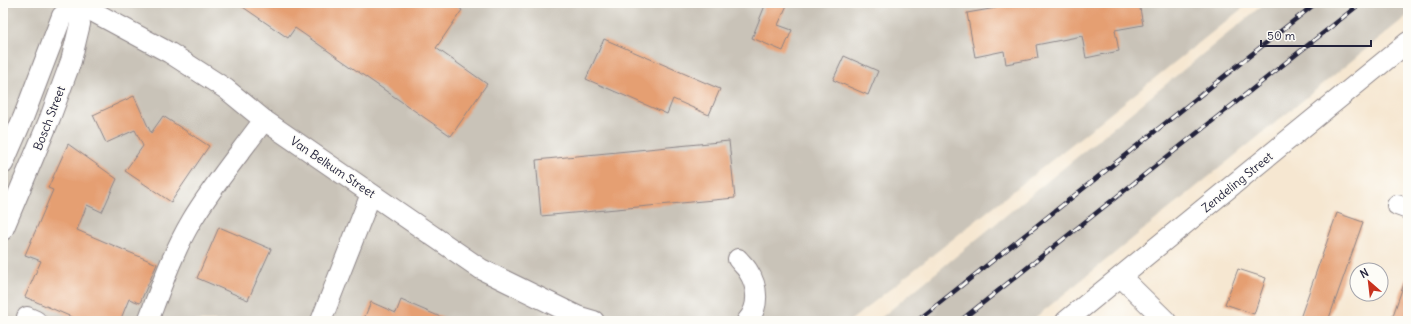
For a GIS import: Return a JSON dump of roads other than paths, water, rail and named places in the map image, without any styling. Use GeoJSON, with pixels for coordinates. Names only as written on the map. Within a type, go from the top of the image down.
{"type":"FeatureCollection","features":[{"type":"Feature","properties":{"kind":"street","name":"Van Belkum Street"},"geometry":{"type":"LineString","coordinates":[[77,3],[170,53],[226,89],[264,120],[481,269],[577,316],[594,321]]}},
{"type":"Feature","properties":{"kind":"street","name":"Bosch Street"},"geometry":{"type":"LineString","coordinates":[[3,164],[23,118],[62,16],[77,3]]}},
{"type":"Feature","properties":{"kind":"street","name":"Bosch Street"},"geometry":{"type":"LineString","coordinates":[[3,230],[50,118],[71,61],[80,24],[77,3]]}},
{"type":"Feature","properties":{"kind":"street","name":"Zendeling Street"},"geometry":{"type":"LineString","coordinates":[[1066,321],[1408,42]]}},
{"type":"Feature","properties":{"kind":"street"},"geometry":{"type":"LineString","coordinates":[[148,321],[172,258],[192,220],[209,193],[264,120]]}},
{"type":"Feature","properties":{"kind":"street"},"geometry":{"type":"LineString","coordinates":[[321,321],[371,194]]}},
{"type":"Feature","properties":{"kind":"street"},"geometry":{"type":"LineString","coordinates":[[738,260],[749,272],[757,291],[755,308],[747,321]]}},
{"type":"Feature","properties":{"kind":"street"},"geometry":{"type":"LineString","coordinates":[[1121,277],[1166,321]]}},
{"type":"Feature","properties":{"kind":"railway"},"geometry":{"type":"LineString","coordinates":[[917,321],[1316,3]]}},
{"type":"Feature","properties":{"kind":"railway"},"geometry":{"type":"LineString","coordinates":[[960,321],[1361,3]]}}]}
